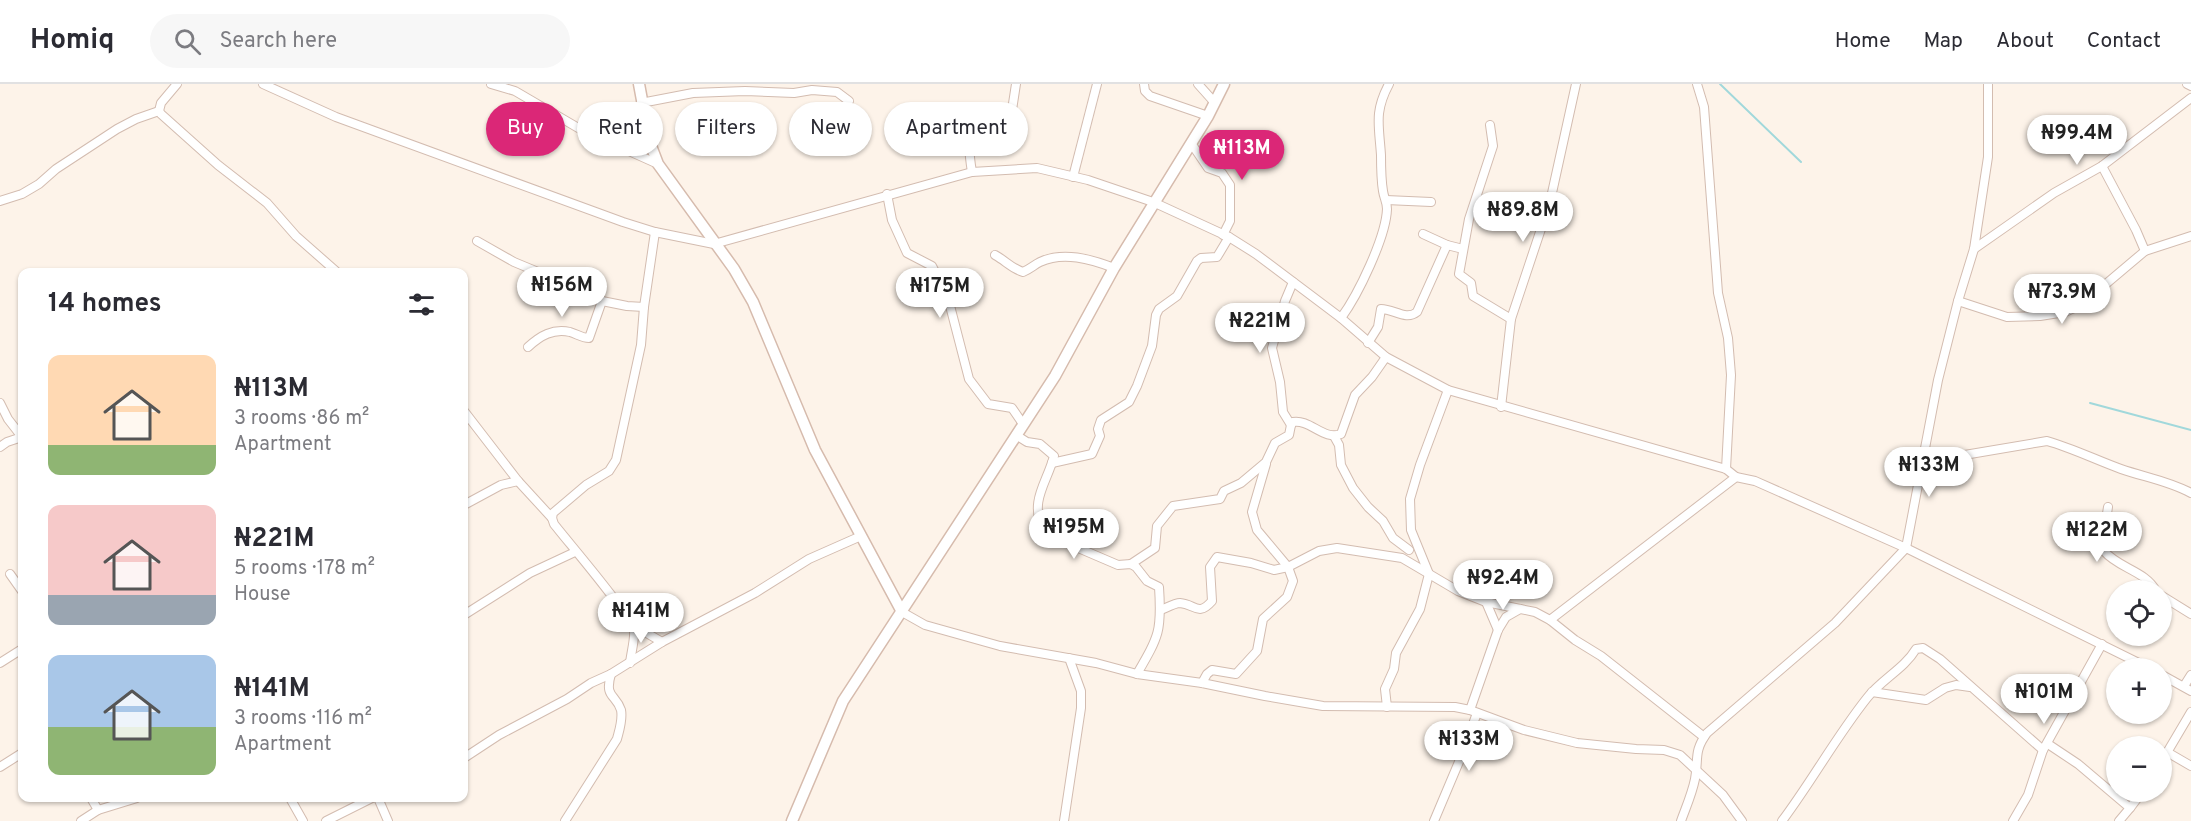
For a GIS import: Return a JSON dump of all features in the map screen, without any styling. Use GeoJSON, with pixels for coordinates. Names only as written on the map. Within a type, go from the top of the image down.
{"type":"FeatureCollection","features":[{"type":"Feature","properties":{"kind":"main road"},"geometry":{"type":"LineString","coordinates":[[639,84],[641,102]]}},
{"type":"Feature","properties":{"kind":"main road"},"geometry":{"type":"LineString","coordinates":[[792,821],[843,701],[1055,376],[1114,268],[1208,116],[1224,84]]}},
{"type":"Feature","properties":{"kind":"main road"},"geometry":{"type":"LineString","coordinates":[[655,156],[658,164],[734,269],[753,302],[815,450],[902,612]]}},
{"type":"Feature","properties":{"kind":"street"},"geometry":{"type":"LineString","coordinates":[[159,111],[161,103],[177,84]]}},
{"type":"Feature","properties":{"kind":"street"},"geometry":{"type":"LineString","coordinates":[[263,84],[336,117],[655,231],[714,244],[886,194],[972,172],[1037,168],[1073,177],[1153,202],[1226,236],[1256,254],[1341,318],[1386,357],[1448,390],[1501,407],[1726,469],[1736,477],[1755,481],[1906,548],[2129,658]]}},
{"type":"Feature","properties":{"kind":"street"},"geometry":{"type":"LineString","coordinates":[[491,84],[515,91],[579,129],[658,164]]}},
{"type":"Feature","properties":{"kind":"street"},"geometry":{"type":"LineString","coordinates":[[1013,102],[1016,84]]}},
{"type":"Feature","properties":{"kind":"street"},"geometry":{"type":"LineString","coordinates":[[1073,177],[1097,84]]}},
{"type":"Feature","properties":{"kind":"street"},"geometry":{"type":"LineString","coordinates":[[1144,84],[1145,91],[1150,96],[1208,116]]}},
{"type":"Feature","properties":{"kind":"street"},"geometry":{"type":"LineString","coordinates":[[1198,84],[1215,103]]}},
{"type":"Feature","properties":{"kind":"street"},"geometry":{"type":"LineString","coordinates":[[1341,318],[1352,303],[1380,239],[1386,216],[1378,119],[1381,99],[1389,84]]}},
{"type":"Feature","properties":{"kind":"street"},"geometry":{"type":"LineString","coordinates":[[1501,407],[1511,319],[1550,202],[1576,84]]}},
{"type":"Feature","properties":{"kind":"street"},"geometry":{"type":"LineString","coordinates":[[1696,84],[1704,107],[1718,293],[1730,357],[1731,409],[1726,469]]}},
{"type":"Feature","properties":{"kind":"street"},"geometry":{"type":"LineString","coordinates":[[1681,821],[1691,794],[1696,755],[1704,738],[1730,712],[1834,623],[1906,548],[1938,380],[1974,249],[1988,157],[1988,84]]}},
{"type":"Feature","properties":{"kind":"street"},"geometry":{"type":"LineString","coordinates":[[2187,84],[2191,86]]}},
{"type":"Feature","properties":{"kind":"street"},"geometry":{"type":"LineString","coordinates":[[646,102],[693,93],[745,91],[794,93],[812,90],[837,92],[849,101]]}},
{"type":"Feature","properties":{"kind":"street"},"geometry":{"type":"LineString","coordinates":[[1974,249],[2054,194],[2102,166],[2191,98]]}},
{"type":"Feature","properties":{"kind":"street"},"geometry":{"type":"LineString","coordinates":[[0,201],[22,194],[39,184],[56,169],[117,129],[159,111]]}},
{"type":"Feature","properties":{"kind":"street"},"geometry":{"type":"LineString","coordinates":[[159,111],[218,165],[267,203],[296,236],[332,268]]}},
{"type":"Feature","properties":{"kind":"street"},"geometry":{"type":"LineString","coordinates":[[1490,125],[1493,146],[1468,219],[1459,274],[1471,283],[1472,294],[1511,319]]}},
{"type":"Feature","properties":{"kind":"street"},"geometry":{"type":"LineString","coordinates":[[1052,462],[1092,454],[1100,436],[1098,429],[1101,420],[1129,402],[1137,386],[1152,346],[1156,315],[1159,309],[1177,296],[1197,261],[1201,258],[1216,257],[1226,236],[1230,221],[1230,185],[1222,173],[1208,168],[1191,143]]}},
{"type":"Feature","properties":{"kind":"street"},"geometry":{"type":"LineString","coordinates":[[970,156],[972,172]]}},
{"type":"Feature","properties":{"kind":"street"},"geometry":{"type":"LineString","coordinates":[[2102,166],[2145,252]]}},
{"type":"Feature","properties":{"kind":"street"},"geometry":{"type":"LineString","coordinates":[[886,194],[892,220],[907,253],[932,266],[948,298],[969,379],[988,404],[1012,408],[1023,424]]}},
{"type":"Feature","properties":{"kind":"street"},"geometry":{"type":"LineString","coordinates":[[1386,200],[1431,202]]}},
{"type":"Feature","properties":{"kind":"street"},"geometry":{"type":"LineString","coordinates":[[552,518],[553,513],[586,485],[609,471],[616,460],[641,345],[655,231]]}},
{"type":"Feature","properties":{"kind":"street"},"geometry":{"type":"LineString","coordinates":[[1423,234],[1447,245],[1463,249]]}},
{"type":"Feature","properties":{"kind":"street"},"geometry":{"type":"LineString","coordinates":[[1958,301],[2007,316],[2040,316],[2065,312],[2081,304],[2145,252],[2191,236]]}},
{"type":"Feature","properties":{"kind":"street"},"geometry":{"type":"LineString","coordinates":[[477,241],[514,262],[603,301],[644,307]]}},
{"type":"Feature","properties":{"kind":"street"},"geometry":{"type":"LineString","coordinates":[[1368,343],[1378,327],[1381,309],[1388,309],[1405,316],[1417,312],[1447,245]]}},
{"type":"Feature","properties":{"kind":"street"},"geometry":{"type":"LineString","coordinates":[[995,255],[1023,272],[1040,262],[1066,256],[1098,261],[1114,268]]}},
{"type":"Feature","properties":{"kind":"street"},"geometry":{"type":"LineString","coordinates":[[1202,683],[1212,670],[1236,674],[1257,651],[1263,619],[1287,597],[1293,580],[1288,567],[1257,530],[1252,512],[1266,462],[1275,443],[1289,435],[1291,425],[1283,412],[1280,382],[1272,348],[1285,301],[1293,282]]}},
{"type":"Feature","properties":{"kind":"street"},"geometry":{"type":"LineString","coordinates":[[528,347],[547,333],[569,332],[589,338],[603,301]]}},
{"type":"Feature","properties":{"kind":"street"},"geometry":{"type":"LineString","coordinates":[[1334,436],[1341,434],[1355,396],[1386,357]]}},
{"type":"Feature","properties":{"kind":"street"},"geometry":{"type":"LineString","coordinates":[[1387,707],[1385,689],[1394,669],[1396,653],[1420,609],[1429,574],[1411,530],[1410,499],[1448,390]]}},
{"type":"Feature","properties":{"kind":"street"},"geometry":{"type":"LineString","coordinates":[[0,403],[18,432]]}},
{"type":"Feature","properties":{"kind":"street"},"geometry":{"type":"LineString","coordinates":[[468,416],[518,481],[552,518],[575,552],[633,625],[662,642]]}},
{"type":"Feature","properties":{"kind":"street"},"geometry":{"type":"LineString","coordinates":[[1291,425],[1298,421],[1334,436],[1339,445],[1341,465],[1353,488],[1383,521],[1394,538],[1409,550]]}},
{"type":"Feature","properties":{"kind":"street"},"geometry":{"type":"LineString","coordinates":[[1016,435],[1027,442],[1040,444],[1054,456],[1043,481],[1036,506],[1043,530],[1118,565],[1131,564],[1155,548],[1157,526],[1173,506],[1220,499],[1224,491],[1241,483],[1266,462]]}},
{"type":"Feature","properties":{"kind":"street"},"geometry":{"type":"LineString","coordinates":[[0,447],[18,438]]}},
{"type":"Feature","properties":{"kind":"street"},"geometry":{"type":"LineString","coordinates":[[1923,462],[2047,441],[2191,493]]}},
{"type":"Feature","properties":{"kind":"street"},"geometry":{"type":"LineString","coordinates":[[1550,620],[1736,477]]}},
{"type":"Feature","properties":{"kind":"street"},"geometry":{"type":"LineString","coordinates":[[468,503],[501,485],[518,481]]}},
{"type":"Feature","properties":{"kind":"street"},"geometry":{"type":"LineString","coordinates":[[2108,507],[2104,551],[2121,566],[2146,580]]}},
{"type":"Feature","properties":{"kind":"street"},"geometry":{"type":"LineString","coordinates":[[468,755],[499,735],[630,663],[662,642],[755,593],[809,559],[861,536]]}},
{"type":"Feature","properties":{"kind":"street"},"geometry":{"type":"LineString","coordinates":[[1402,558],[1417,543]]}},
{"type":"Feature","properties":{"kind":"street"},"geometry":{"type":"LineString","coordinates":[[1161,610],[1180,603],[1198,609],[1206,607],[1212,601],[1210,567],[1217,557],[1274,570],[1288,567],[1318,551],[1337,548],[1402,558],[1458,591],[1486,602],[1535,612],[1550,620],[1575,640],[1601,656],[1704,738]]}},
{"type":"Feature","properties":{"kind":"street"},"geometry":{"type":"LineString","coordinates":[[468,612],[530,573],[575,552]]}},
{"type":"Feature","properties":{"kind":"street"},"geometry":{"type":"LineString","coordinates":[[1131,564],[1147,581],[1159,587],[1161,610],[1160,628],[1154,645],[1137,674]]}},
{"type":"Feature","properties":{"kind":"street"},"geometry":{"type":"LineString","coordinates":[[10,574],[18,585]]}},
{"type":"Feature","properties":{"kind":"street"},"geometry":{"type":"LineString","coordinates":[[1486,602],[1497,630]]}},
{"type":"Feature","properties":{"kind":"street"},"geometry":{"type":"LineString","coordinates":[[2172,602],[2191,614]]}},
{"type":"Feature","properties":{"kind":"street"},"geometry":{"type":"LineString","coordinates":[[1434,821],[1461,757],[1497,630],[1506,617],[1520,609]]}},
{"type":"Feature","properties":{"kind":"street"},"geometry":{"type":"LineString","coordinates":[[902,612],[924,625],[1000,646],[1069,658],[1137,674],[1202,683],[1323,706],[1432,706],[1473,711],[1524,730],[1577,743],[1664,750],[1680,755],[1696,769],[1723,795],[1742,821]]}},
{"type":"Feature","properties":{"kind":"street"},"geometry":{"type":"LineString","coordinates":[[630,663],[633,625]]}},
{"type":"Feature","properties":{"kind":"street"},"geometry":{"type":"LineString","coordinates":[[2013,821],[2028,795],[2046,747],[2102,644]]}},
{"type":"Feature","properties":{"kind":"street"},"geometry":{"type":"LineString","coordinates":[[1782,821],[1799,800],[1872,692],[1905,665],[1917,649],[1923,648],[1940,659],[1970,687],[2046,747],[2079,764],[2130,808]]}},
{"type":"Feature","properties":{"kind":"street"},"geometry":{"type":"LineString","coordinates":[[0,663],[18,652]]}},
{"type":"Feature","properties":{"kind":"street"},"geometry":{"type":"LineString","coordinates":[[1064,821],[1081,708],[1081,691],[1069,658]]}},
{"type":"Feature","properties":{"kind":"street"},"geometry":{"type":"LineString","coordinates":[[566,821],[617,740],[621,710],[610,695],[608,683],[611,674]]}},
{"type":"Feature","properties":{"kind":"street"},"geometry":{"type":"LineString","coordinates":[[2172,680],[2188,688],[2191,675]]}},
{"type":"Feature","properties":{"kind":"street"},"geometry":{"type":"LineString","coordinates":[[1872,692],[1926,700],[1945,688],[1956,685],[1970,687]]}},
{"type":"Feature","properties":{"kind":"street"},"geometry":{"type":"LineString","coordinates":[[2172,744],[2191,712]]}},
{"type":"Feature","properties":{"kind":"street"},"geometry":{"type":"LineString","coordinates":[[2172,755],[2191,766]]}},
{"type":"Feature","properties":{"kind":"street"},"geometry":{"type":"LineString","coordinates":[[0,767],[18,756]]}},
{"type":"Feature","properties":{"kind":"street"},"geometry":{"type":"LineString","coordinates":[[93,802],[98,810]]}},
{"type":"Feature","properties":{"kind":"street"},"geometry":{"type":"LineString","coordinates":[[81,821],[98,810],[124,802]]}},
{"type":"Feature","properties":{"kind":"street"},"geometry":{"type":"LineString","coordinates":[[293,802],[304,821]]}},
{"type":"Feature","properties":{"kind":"street"},"geometry":{"type":"LineString","coordinates":[[326,821],[364,802]]}},
{"type":"Feature","properties":{"kind":"street"},"geometry":{"type":"LineString","coordinates":[[380,802],[388,821]]}},
{"type":"Feature","properties":{"kind":"street"},"geometry":{"type":"LineString","coordinates":[[2120,821],[2134,802]]}},
{"type":"Feature","properties":{"kind":"waterway"},"geometry":{"type":"LineString","coordinates":[[1720,84],[1801,162]]}},
{"type":"Feature","properties":{"kind":"waterway"},"geometry":{"type":"LineString","coordinates":[[2090,403],[2191,430]]}}]}
